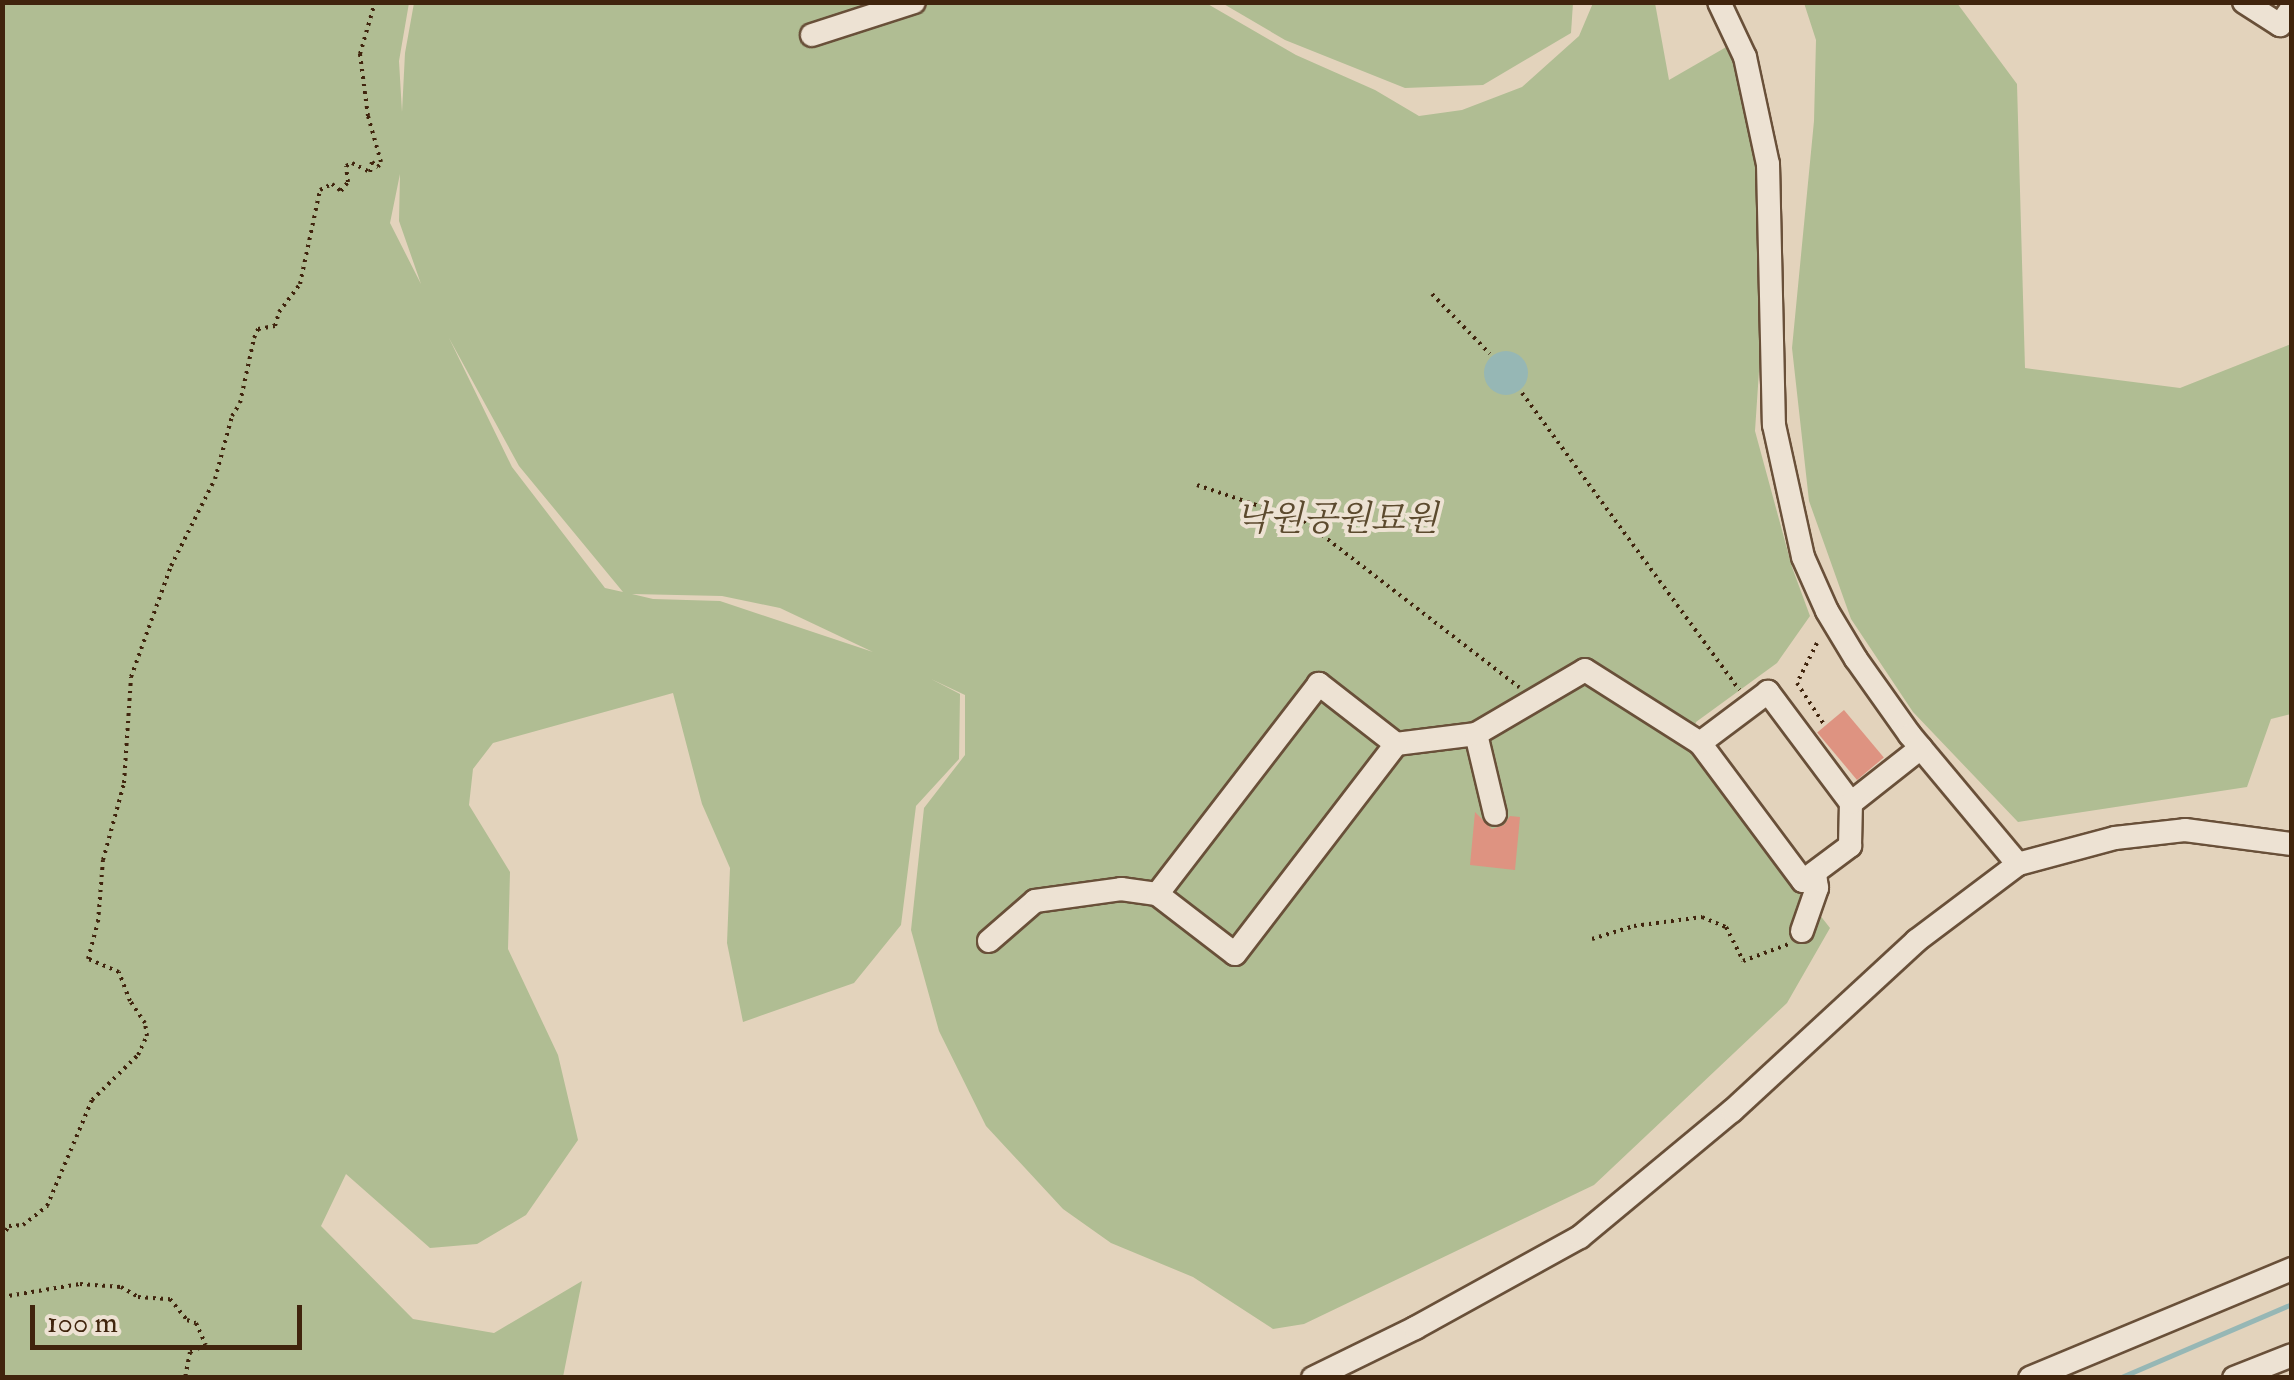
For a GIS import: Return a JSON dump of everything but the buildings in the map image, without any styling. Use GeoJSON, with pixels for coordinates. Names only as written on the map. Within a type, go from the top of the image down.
{"type":"FeatureCollection","features":[{"type":"Feature","properties":{"kind":"street"},"geometry":{"type":"LineString","coordinates":[[812,36],[914,2]]}},
{"type":"Feature","properties":{"kind":"street"},"geometry":{"type":"LineString","coordinates":[[1719,2],[1745,57],[1768,164],[1774,424],[1786,494],[1803,557],[1827,611],[1921,748],[2018,864]]}},
{"type":"Feature","properties":{"kind":"street"},"geometry":{"type":"LineString","coordinates":[[2244,2],[2280,25],[2292,8]]}},
{"type":"Feature","properties":{"kind":"street"},"geometry":{"type":"LineString","coordinates":[[1157,894],[1319,684],[1396,744],[1476,734],[1585,670],[1700,744],[1803,882],[1850,846],[1851,803],[1768,692],[1700,744]]}},
{"type":"Feature","properties":{"kind":"street"},"geometry":{"type":"LineString","coordinates":[[1476,734],[1495,814]]}},
{"type":"Feature","properties":{"kind":"street"},"geometry":{"type":"LineString","coordinates":[[990,941],[1034,901],[1121,889],[1157,894],[1235,954],[1396,744]]}},
{"type":"Feature","properties":{"kind":"street"},"geometry":{"type":"LineString","coordinates":[[1851,803],[1921,748]]}},
{"type":"Feature","properties":{"kind":"street"},"geometry":{"type":"LineString","coordinates":[[1313,1378],[1415,1328],[1580,1236],[1732,1111],[1916,941],[2018,864],[2115,838],[2185,830],[2258,836],[2292,844]]}},
{"type":"Feature","properties":{"kind":"street"},"geometry":{"type":"LineString","coordinates":[[1802,932],[1817,888],[1815,873]]}},
{"type":"Feature","properties":{"kind":"street"},"geometry":{"type":"LineString","coordinates":[[2030,1378],[2292,1270]]}},
{"type":"Feature","properties":{"kind":"street"},"geometry":{"type":"LineString","coordinates":[[2234,1378],[2292,1355]]}},
{"type":"Feature","properties":{"kind":"path"},"geometry":{"type":"LineString","coordinates":[[2,1237],[9,1226],[23,1225],[47,1206],[92,1100],[138,1055],[147,1036],[145,1022],[130,1001],[119,972],[88,958],[98,922],[103,860],[124,783],[132,677],[171,566],[214,478],[232,416],[240,403],[258,328],[275,326],[279,312],[300,284],[300,268],[308,255],[320,190],[332,184],[341,191],[348,182],[346,166],[352,163],[370,172],[372,162],[378,167],[381,162],[368,116],[360,54],[375,2]]}},
{"type":"Feature","properties":{"kind":"path"},"geometry":{"type":"LineString","coordinates":[[1432,294],[1490,354]]}},
{"type":"Feature","properties":{"kind":"path"},"geometry":{"type":"LineString","coordinates":[[1522,393],[1750,706]]}},
{"type":"Feature","properties":{"kind":"path"},"geometry":{"type":"LineString","coordinates":[[1197,485],[1304,521],[1535,699]]}},
{"type":"Feature","properties":{"kind":"path"},"geometry":{"type":"LineString","coordinates":[[1817,643],[1797,683],[1825,726]]}},
{"type":"Feature","properties":{"kind":"path"},"geometry":{"type":"LineString","coordinates":[[1592,939],[1634,926],[1702,917],[1726,927],[1744,961],[1788,945],[1802,932]]}},
{"type":"Feature","properties":{"kind":"path"},"geometry":{"type":"LineString","coordinates":[[2,1296],[80,1284],[121,1287],[138,1297],[170,1300],[186,1320],[196,1324],[206,1345],[190,1352],[185,1378]]}},
{"type":"Feature","properties":{"kind":"green space","name":"낙원공원묘원"},"geometry":{"type":"Polygon","coordinates":[[[3,3],[409,3],[399,61],[402,112],[405,53],[414,3],[1206,3],[1296,55],[1375,90],[1419,116],[1462,110],[1522,87],[1579,36],[1593,3],[1655,3],[1669,80],[1728,46],[1759,159],[1761,341],[1755,431],[1792,567],[1810,616],[1777,663],[1696,722],[1689,748],[1830,928],[1787,1003],[1594,1185],[1304,1324],[1273,1329],[1193,1277],[1111,1243],[1063,1209],[986,1126],[939,1031],[911,930],[924,808],[965,755],[965,695],[931,679],[960,694],[959,759],[916,806],[901,925],[854,983],[743,1022],[727,943],[730,868],[702,804],[673,693],[493,743],[473,769],[469,805],[510,872],[508,949],[558,1055],[578,1140],[526,1215],[477,1244],[430,1248],[346,1174],[321,1226],[413,1319],[494,1333],[582,1281],[563,1377],[3,1378],[3,3]],[[400,174],[390,223],[421,284],[399,221],[400,174]],[[449,338],[512,467],[605,588],[623,592],[519,466],[449,338]],[[632,594],[653,599],[720,601],[873,652],[780,608],[722,596],[632,594]]]}},
{"type":"Feature","properties":{"kind":"green space"},"geometry":{"type":"Polygon","coordinates":[[[1222,3],[1573,3],[1571,33],[1483,85],[1405,88],[1285,40],[1222,3]]]}},
{"type":"Feature","properties":{"kind":"green space"},"geometry":{"type":"Polygon","coordinates":[[[1804,3],[1957,3],[2017,84],[2025,368],[2180,388],[2291,344],[2291,714],[2271,719],[2247,787],[2018,822],[1913,712],[1851,619],[1809,501],[1792,348],[1814,121],[1816,40],[1804,3]]]}},
{"type":"Feature","properties":{"kind":"water"},"geometry":{"type":"Polygon","coordinates":[[[1506,351],[1521,358],[1528,373],[1521,388],[1506,395],[1491,388],[1484,373],[1491,358],[1506,351]]]}},
{"type":"Feature","properties":{"kind":"waterway"},"geometry":{"type":"LineString","coordinates":[[2119,1378],[2292,1304]]}}]}
